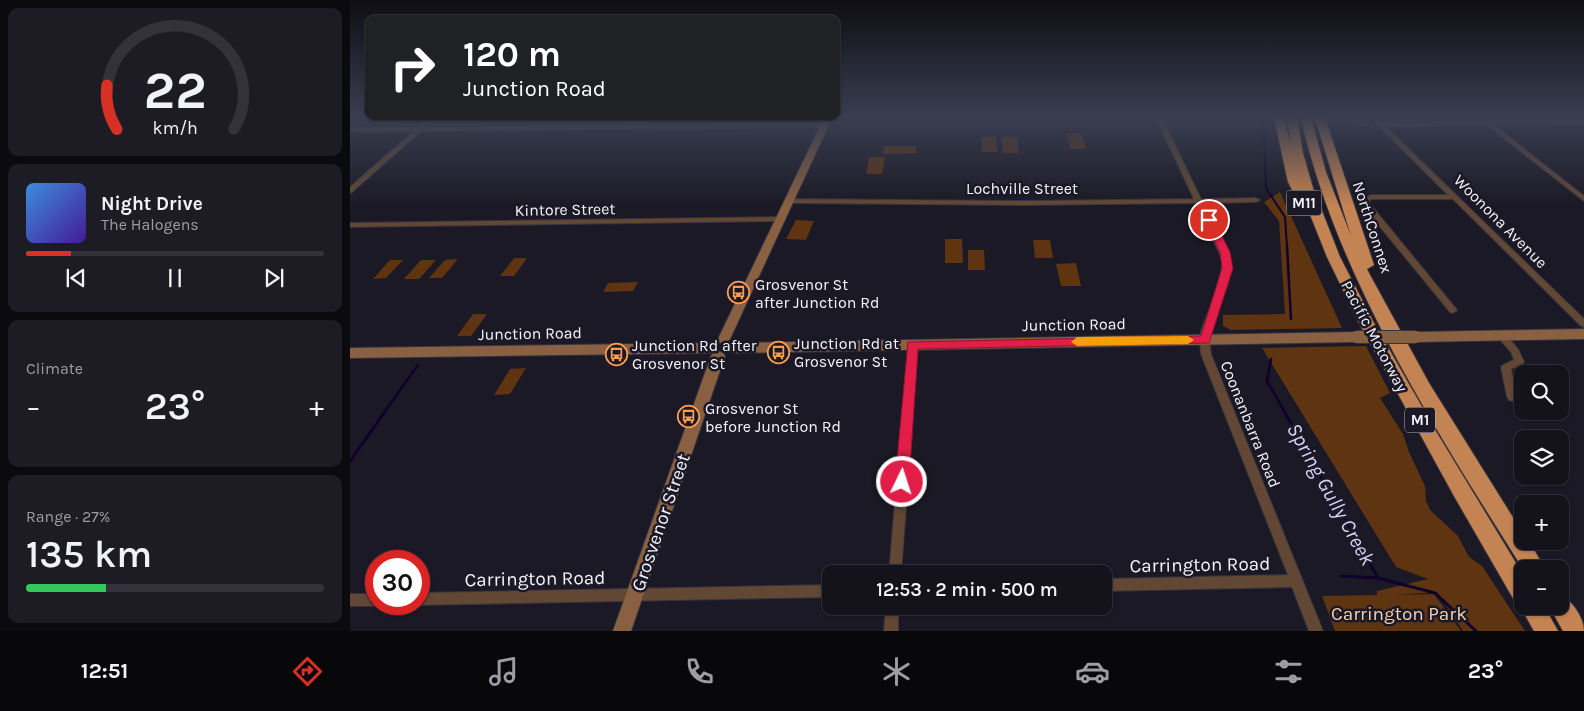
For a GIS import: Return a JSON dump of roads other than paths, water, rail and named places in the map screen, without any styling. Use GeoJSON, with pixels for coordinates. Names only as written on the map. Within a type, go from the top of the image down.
{"type":"FeatureCollection","features":[{"type":"Feature","properties":{"kind":"highway","name":"M11"},"geometry":{"type":"LineString","coordinates":[[1286,147],[1294,182],[1332,250]]}},
{"type":"Feature","properties":{"kind":"highway","name":"Pacific Motorway"},"geometry":{"type":"LineString","coordinates":[[1296,147],[1311,198],[1349,290],[1424,428],[1514,579]]}},
{"type":"Feature","properties":{"kind":"highway","name":"Pacific Motorway"},"geometry":{"type":"LineString","coordinates":[[1312,147],[1329,200],[1374,300],[1460,453],[1529,560]]}},
{"type":"Feature","properties":{"kind":"highway","name":"NorthConnex"},"geometry":{"type":"LineString","coordinates":[[1329,147],[1350,217],[1385,318]]}},
{"type":"Feature","properties":{"kind":"highway"},"geometry":{"type":"LineString","coordinates":[[1537,615],[1547,631]]}},
{"type":"Feature","properties":{"kind":"highway"},"geometry":{"type":"LineString","coordinates":[[1566,615],[1576,631]]}},
{"type":"Feature","properties":{"kind":"main road"},"geometry":{"type":"LineString","coordinates":[[714,352],[727,354],[729,343],[780,220],[814,147]]}},
{"type":"Feature","properties":{"kind":"main road","name":"Junction Road"},"geometry":{"type":"LineString","coordinates":[[729,343],[912,345],[1584,334]]}},
{"type":"Feature","properties":{"kind":"main road","name":"Junction Road"},"geometry":{"type":"LineString","coordinates":[[350,353],[714,352]]}},
{"type":"Feature","properties":{"kind":"main road","name":"Grosvenor Street"},"geometry":{"type":"LineString","coordinates":[[622,631],[714,352]]}},
{"type":"Feature","properties":{"kind":"street"},"geometry":{"type":"LineString","coordinates":[[350,191],[399,147]]}},
{"type":"Feature","properties":{"kind":"street","name":"Coonanbarra Road"},"geometry":{"type":"LineString","coordinates":[[1174,147],[1228,261],[1226,275],[1205,340],[1206,354],[1316,631]]}},
{"type":"Feature","properties":{"kind":"street","name":"Woonona Avenue"},"geometry":{"type":"LineString","coordinates":[[1405,147],[1584,324]]}},
{"type":"Feature","properties":{"kind":"street"},"geometry":{"type":"LineString","coordinates":[[1519,147],[1584,199]]}},
{"type":"Feature","properties":{"kind":"street"},"geometry":{"type":"LineString","coordinates":[[1453,310],[1366,204],[1365,200],[1371,198],[1456,197]]}},
{"type":"Feature","properties":{"kind":"street","name":"Lochville Street"},"geometry":{"type":"LineString","coordinates":[[789,202],[1029,203],[1256,200]]}},
{"type":"Feature","properties":{"kind":"street","name":"Kintore Street"},"geometry":{"type":"LineString","coordinates":[[350,225],[780,220]]}},
{"type":"Feature","properties":{"kind":"street"},"geometry":{"type":"LineString","coordinates":[[1501,335],[1515,352],[1519,362],[1506,367],[1512,397]]}},
{"type":"Feature","properties":{"kind":"street"},"geometry":{"type":"LineString","coordinates":[[895,565],[912,345]]}},
{"type":"Feature","properties":{"kind":"street","name":"Carrington Road"},"geometry":{"type":"LineString","coordinates":[[1112,585],[1296,581]]}},
{"type":"Feature","properties":{"kind":"street","name":"Carrington Road"},"geometry":{"type":"LineString","coordinates":[[430,599],[822,591]]}},
{"type":"Feature","properties":{"kind":"street"},"geometry":{"type":"LineString","coordinates":[[350,600],[365,600]]}},
{"type":"Feature","properties":{"kind":"street"},"geometry":{"type":"LineString","coordinates":[[890,631],[891,615]]}},
{"type":"Feature","properties":{"kind":"waterway","name":"Spring Gully Creek"},"geometry":{"type":"LineString","coordinates":[[1264,147],[1266,188],[1285,217],[1287,247]]}},
{"type":"Feature","properties":{"kind":"waterway","name":"Spring Gully Creek"},"geometry":{"type":"LineString","coordinates":[[1287,246],[1291,319]]}},
{"type":"Feature","properties":{"kind":"waterway","name":"Spring Gully Creek"},"geometry":{"type":"LineString","coordinates":[[1271,359],[1267,381],[1286,414]]}},
{"type":"Feature","properties":{"kind":"waterway"},"geometry":{"type":"LineString","coordinates":[[383,414],[418,365]]}},
{"type":"Feature","properties":{"kind":"waterway"},"geometry":{"type":"LineString","coordinates":[[350,461],[384,413]]}},
{"type":"Feature","properties":{"kind":"waterway","name":"Spring Gully Creek"},"geometry":{"type":"LineString","coordinates":[[1285,413],[1378,578]]}},
{"type":"Feature","properties":{"kind":"waterway"},"geometry":{"type":"LineString","coordinates":[[1341,576],[1378,578]]}},
{"type":"Feature","properties":{"kind":"waterway","name":"Spring Gully Creek"},"geometry":{"type":"LineString","coordinates":[[1378,578],[1435,593],[1476,631]]}},
{"type":"Feature","properties":{"kind":"place","name":"Grosvenor St after Junction Rd"},"geometry":{"type":"Point","coordinates":[739,293]}},
{"type":"Feature","properties":{"kind":"place","name":"Junction Rd at Grosvenor St"},"geometry":{"type":"Point","coordinates":[778,352]}},
{"type":"Feature","properties":{"kind":"place","name":"Junction Rd after Grosvenor St"},"geometry":{"type":"Point","coordinates":[616,354]}},
{"type":"Feature","properties":{"kind":"place","name":"Grosvenor St before Junction Rd"},"geometry":{"type":"Point","coordinates":[689,417]}},
{"type":"Feature","properties":{"kind":"park label","name":"Carrington Park"},"geometry":{"type":"Point","coordinates":[1399,613]}}]}
